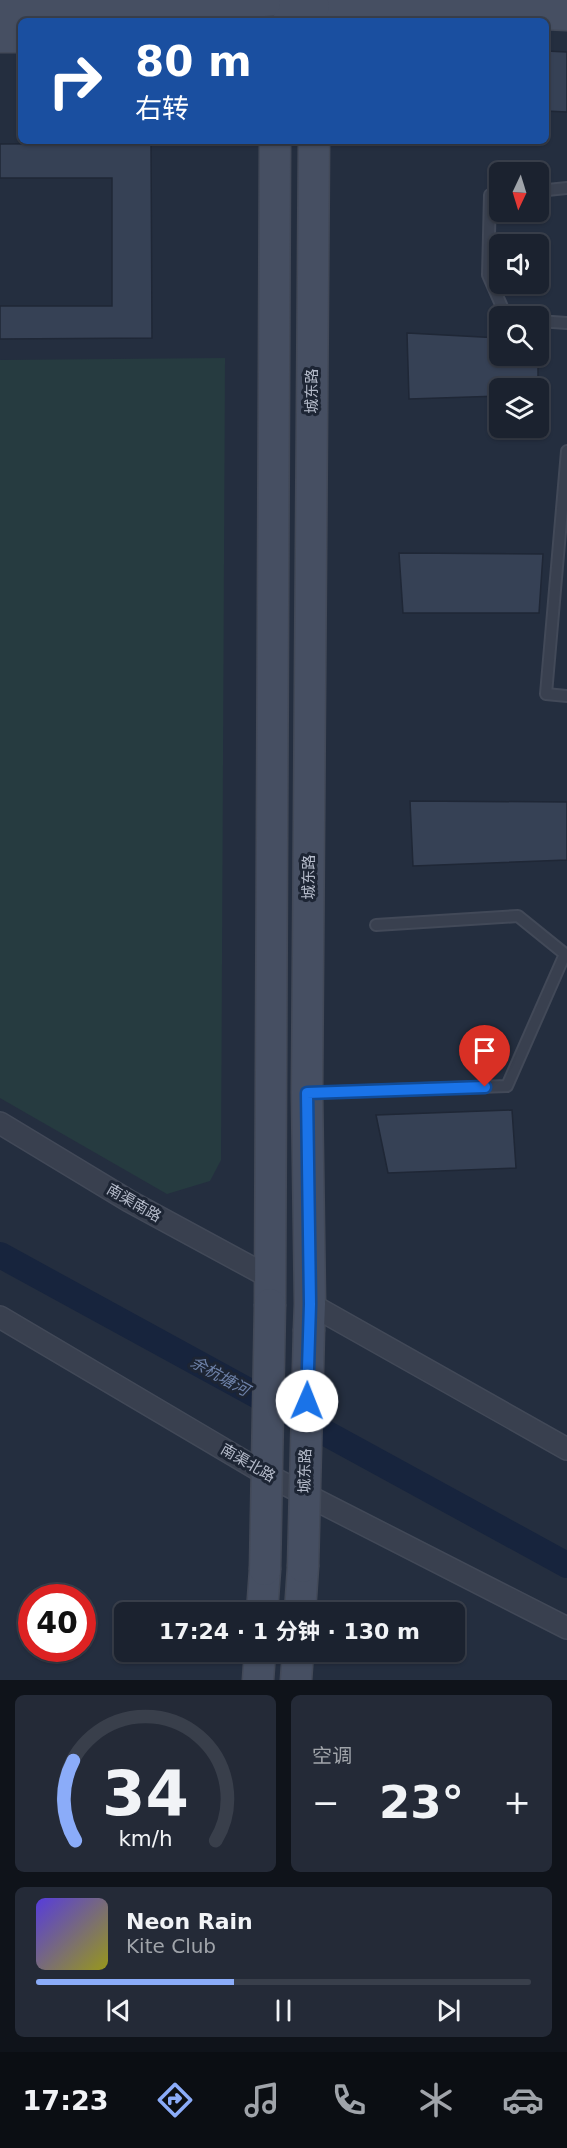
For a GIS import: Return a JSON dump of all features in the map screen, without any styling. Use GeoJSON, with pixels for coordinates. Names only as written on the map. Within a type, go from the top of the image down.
{"type":"FeatureCollection","features":[{"type":"Feature","properties":{"kind":"street"},"geometry":{"type":"LineString","coordinates":[[275,0],[275,18]]}},
{"type":"Feature","properties":{"kind":"street"},"geometry":{"type":"LineString","coordinates":[[0,12],[184,11],[275,0],[314,9],[381,6],[567,15]]}},
{"type":"Feature","properties":{"kind":"street"},"geometry":{"type":"LineString","coordinates":[[294,18],[314,9]]}},
{"type":"Feature","properties":{"kind":"street"},"geometry":{"type":"LineString","coordinates":[[0,37],[18,37]]}},
{"type":"Feature","properties":{"kind":"street"},"geometry":{"type":"LineString","coordinates":[[263,1602],[271,1291],[275,144]]}},
{"type":"Feature","properties":{"kind":"street","name":"城东路"},"geometry":{"type":"LineString","coordinates":[[301,1602],[310,1316],[307,1093],[314,144]]}},
{"type":"Feature","properties":{"kind":"street","name":"南渠南路"},"geometry":{"type":"LineString","coordinates":[[0,1123],[271,1291]]}},
{"type":"Feature","properties":{"kind":"street"},"geometry":{"type":"LineString","coordinates":[[310,1316],[567,1449]]}},
{"type":"Feature","properties":{"kind":"street","name":"南渠北路"},"geometry":{"type":"LineString","coordinates":[[0,1317],[269,1476],[567,1628]]}},
{"type":"Feature","properties":{"kind":"street"},"geometry":{"type":"LineString","coordinates":[[258,1680],[259,1662]]}},
{"type":"Feature","properties":{"kind":"street"},"geometry":{"type":"LineString","coordinates":[[296,1680],[297,1662]]}},
{"type":"Feature","properties":{"kind":"lane"},"geometry":{"type":"LineString","coordinates":[[549,189],[567,188]]}},
{"type":"Feature","properties":{"kind":"lane"},"geometry":{"type":"LineString","coordinates":[[489,222],[488,275],[502,306]]}},
{"type":"Feature","properties":{"kind":"lane"},"geometry":{"type":"LineString","coordinates":[[549,322],[567,323]]}},
{"type":"Feature","properties":{"kind":"lane"},"geometry":{"type":"LineString","coordinates":[[567,451],[546,694],[567,696]]}},
{"type":"Feature","properties":{"kind":"lane"},"geometry":{"type":"LineString","coordinates":[[307,1093],[507,1086],[566,954],[518,916],[375,925]]}},
{"type":"Feature","properties":{"kind":"green space"},"geometry":{"type":"Polygon","coordinates":[[[225,358],[221,1160],[210,1181],[167,1194],[0,1098],[0,360],[225,358]]]}},
{"type":"Feature","properties":{"kind":"building"},"geometry":{"type":"Polygon","coordinates":[[[549,51],[567,52],[567,112],[549,111],[549,51]]]}},
{"type":"Feature","properties":{"kind":"building"},"geometry":{"type":"Polygon","coordinates":[[[0,144],[151,144],[152,338],[0,339],[0,306],[112,306],[112,178],[0,178],[0,144]]]}},
{"type":"Feature","properties":{"kind":"building"},"geometry":{"type":"Polygon","coordinates":[[[407,333],[489,337],[489,366],[538,366],[538,378],[489,378],[489,396],[409,399],[407,333]]]}},
{"type":"Feature","properties":{"kind":"building"},"geometry":{"type":"Polygon","coordinates":[[[399,553],[543,554],[539,613],[403,613],[399,553]]]}},
{"type":"Feature","properties":{"kind":"building"},"geometry":{"type":"Polygon","coordinates":[[[410,801],[567,802],[567,860],[413,866],[410,801]]]}},
{"type":"Feature","properties":{"kind":"building"},"geometry":{"type":"Polygon","coordinates":[[[512,1110],[516,1168],[388,1173],[376,1115],[512,1110]]]}},
{"type":"Feature","properties":{"kind":"waterway","name":"余杭塘河"},"geometry":{"type":"LineString","coordinates":[[0,1255],[567,1565]]}},
{"type":"Feature","properties":{"kind":"route"},"geometry":{"type":"LineString","coordinates":[[307,1401],[310,1304],[307,1093],[485,1087]]}}]}
